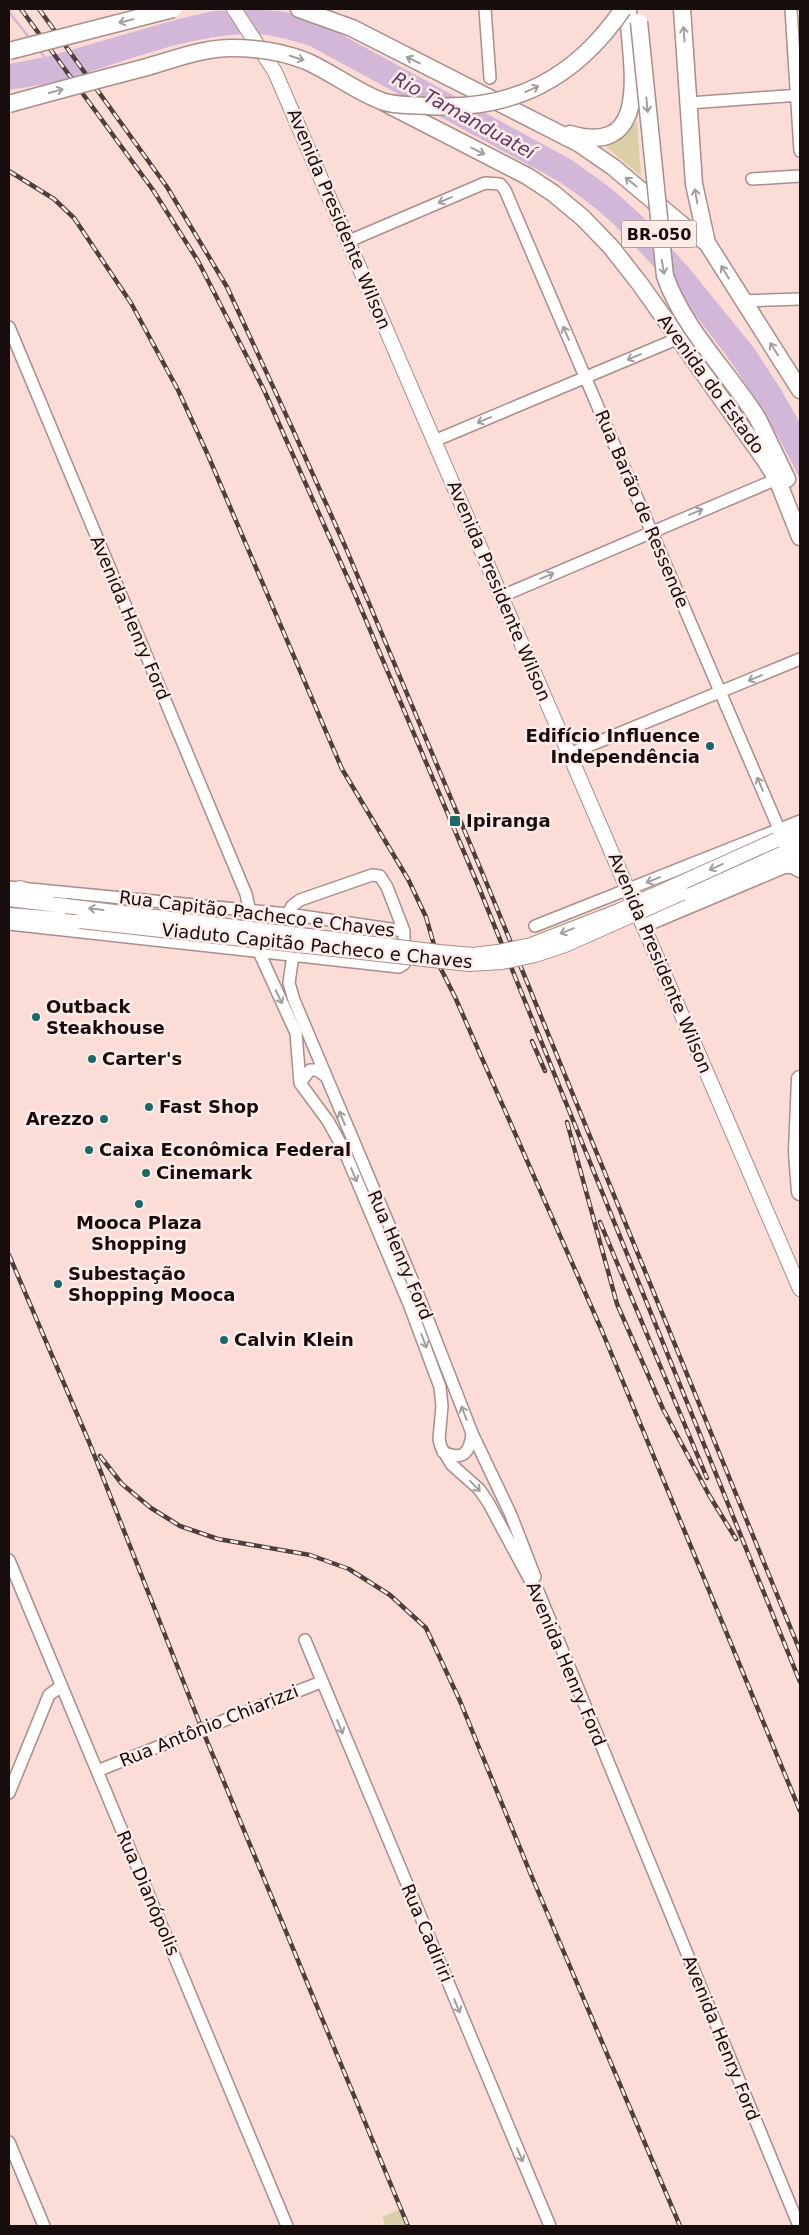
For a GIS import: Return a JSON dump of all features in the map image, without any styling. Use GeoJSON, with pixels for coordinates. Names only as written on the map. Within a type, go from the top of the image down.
{"type":"FeatureCollection","features":[{"type":"Feature","properties":{"kind":"highway"},"geometry":{"type":"LineString","coordinates":[[9,51],[173,9]]}},
{"type":"Feature","properties":{"kind":"highway"},"geometry":{"type":"LineString","coordinates":[[299,9],[352,28],[547,127],[596,154],[707,244]]}},
{"type":"Feature","properties":{"kind":"highway"},"geometry":{"type":"LineString","coordinates":[[381,101],[454,107],[482,104],[517,95],[566,71],[606,34],[623,9]]}},
{"type":"Feature","properties":{"kind":"highway"},"geometry":{"type":"LineString","coordinates":[[547,127],[592,138],[609,134],[620,128],[628,116],[633,99],[634,82],[628,9]]}},
{"type":"Feature","properties":{"kind":"highway","name":"BR-050"},"geometry":{"type":"LineString","coordinates":[[682,9],[696,198],[707,244],[800,390]]}},
{"type":"Feature","properties":{"kind":"highway","name":"Avenida do Estado"},"geometry":{"type":"LineString","coordinates":[[638,15],[664,276],[673,300],[682,316],[745,398],[758,419],[788,479],[796,508],[799,532]]}},
{"type":"Feature","properties":{"kind":"highway","name":"Avenida do Estado"},"geometry":{"type":"LineString","coordinates":[[9,104],[198,53],[231,48],[268,51],[306,61],[526,176],[568,205],[611,248],[739,422],[777,479],[799,532]]}},
{"type":"Feature","properties":{"kind":"highway"},"geometry":{"type":"LineString","coordinates":[[778,840],[800,857]]}},
{"type":"Feature","properties":{"kind":"highway"},"geometry":{"type":"LineString","coordinates":[[644,924],[784,865],[793,865],[800,869]]}},
{"type":"Feature","properties":{"kind":"highway"},"geometry":{"type":"LineString","coordinates":[[800,1079],[797,1152],[800,1192]]}},
{"type":"Feature","properties":{"kind":"main road","name":"Avenida Presidente Wilson"},"geometry":{"type":"LineString","coordinates":[[234,9],[276,72],[800,1290]]}},
{"type":"Feature","properties":{"kind":"main road","name":"Viaduto Capitão Pacheco e Chaves"},"geometry":{"type":"LineString","coordinates":[[9,915],[80,921],[443,962],[469,964],[502,962],[535,955],[565,945],[800,829]]}},
{"type":"Feature","properties":{"kind":"main road","name":"Viaduto Capitão Pacheco e Chaves"},"geometry":{"type":"LineString","coordinates":[[66,906],[473,955],[531,945],[621,910],[778,840],[800,842]]}},
{"type":"Feature","properties":{"kind":"main road"},"geometry":{"type":"LineString","coordinates":[[14,888],[66,906]]}},
{"type":"Feature","properties":{"kind":"main road"},"geometry":{"type":"LineString","coordinates":[[9,899],[66,906]]}},
{"type":"Feature","properties":{"kind":"street"},"geometry":{"type":"LineString","coordinates":[[485,9],[490,78]]}},
{"type":"Feature","properties":{"kind":"street"},"geometry":{"type":"LineString","coordinates":[[791,9],[800,151]]}},
{"type":"Feature","properties":{"kind":"street"},"geometry":{"type":"LineString","coordinates":[[688,103],[798,96]]}},
{"type":"Feature","properties":{"kind":"street"},"geometry":{"type":"LineString","coordinates":[[752,179],[800,176]]}},
{"type":"Feature","properties":{"kind":"street","name":"Rua Barão de Ressende"},"geometry":{"type":"LineString","coordinates":[[349,241],[485,183],[500,184],[505,190],[721,693],[778,840]]}},
{"type":"Feature","properties":{"kind":"street"},"geometry":{"type":"LineString","coordinates":[[742,301],[800,299]]}},
{"type":"Feature","properties":{"kind":"street","name":"Avenida Henry Ford"},"geometry":{"type":"LineString","coordinates":[[9,327],[246,894],[250,910]]}},
{"type":"Feature","properties":{"kind":"street"},"geometry":{"type":"LineString","coordinates":[[434,441],[678,338]]}},
{"type":"Feature","properties":{"kind":"street"},"geometry":{"type":"LineString","coordinates":[[502,596],[652,530],[777,479]]}},
{"type":"Feature","properties":{"kind":"street"},"geometry":{"type":"LineString","coordinates":[[568,754],[721,693],[800,659]]}},
{"type":"Feature","properties":{"kind":"street"},"geometry":{"type":"LineString","coordinates":[[535,926],[629,890],[778,840],[800,821]]}},
{"type":"Feature","properties":{"kind":"street"},"geometry":{"type":"LineString","coordinates":[[288,914],[292,906],[300,900],[377,875],[382,878],[387,886],[404,931]]}},
{"type":"Feature","properties":{"kind":"street","name":"Rua Capitão Pacheco e Chaves"},"geometry":{"type":"LineString","coordinates":[[9,924],[259,952],[402,966],[404,963],[404,931],[288,914],[14,888]]}},
{"type":"Feature","properties":{"kind":"street"},"geometry":{"type":"LineString","coordinates":[[250,910],[259,952],[296,1033],[300,1083],[328,1121],[344,1150],[422,1336],[442,1397],[439,1439],[443,1452],[458,1456],[466,1453],[471,1445],[472,1433]]}},
{"type":"Feature","properties":{"kind":"street","name":"Rua Henry Ford"},"geometry":{"type":"LineString","coordinates":[[288,914],[293,955],[289,974],[290,991],[414,1284],[472,1433],[511,1515],[535,1576],[538,1591]]}},
{"type":"Feature","properties":{"kind":"street"},"geometry":{"type":"LineString","coordinates":[[300,1083],[310,1070],[317,1070],[324,1075]]}},
{"type":"Feature","properties":{"kind":"street","name":"Avenida Henry Ford"},"geometry":{"type":"LineString","coordinates":[[443,1452],[452,1465],[479,1489],[488,1502],[530,1580],[538,1591],[800,2226]]}},
{"type":"Feature","properties":{"kind":"street","name":"Rua Dianópolis"},"geometry":{"type":"LineString","coordinates":[[10,1567],[287,2226]]}},
{"type":"Feature","properties":{"kind":"street","name":"Rua Cadiriri"},"geometry":{"type":"LineString","coordinates":[[305,1640],[550,2226]]}},
{"type":"Feature","properties":{"kind":"street","name":"Rua Antônio Chiarizzi"},"geometry":{"type":"LineString","coordinates":[[97,1771],[321,1682]]}},
{"type":"Feature","properties":{"kind":"street"},"geometry":{"type":"LineString","coordinates":[[9,1793],[49,1695],[60,1687]]}},
{"type":"Feature","properties":{"kind":"street"},"geometry":{"type":"LineString","coordinates":[[9,2142],[44,2226]]}},
{"type":"Feature","properties":{"kind":"shaded area"},"geometry":{"type":"Polygon","coordinates":[[[637,121],[641,176],[604,145],[623,135],[637,121]]]}},
{"type":"Feature","properties":{"kind":"shaded area"},"geometry":{"type":"Polygon","coordinates":[[[400,2209],[407,2226],[386,2226],[382,2217],[400,2209]]]}},
{"type":"Feature","properties":{"kind":"water","name":"Rio Tamanduateí"},"geometry":{"type":"Polygon","coordinates":[[[253,9],[286,12],[320,23],[572,160],[612,189],[643,217],[689,268],[754,348],[780,388],[800,423],[800,479],[769,421],[734,366],[674,290],[618,228],[586,201],[558,181],[310,46],[265,35],[250,34],[201,39],[58,81],[9,90],[9,64],[50,56],[178,19],[213,11],[253,9]]]}},
{"type":"Feature","properties":{"kind":"waterway"},"geometry":{"type":"LineString","coordinates":[[9,12],[31,40]]}},
{"type":"Feature","properties":{"kind":"waterway"},"geometry":{"type":"LineString","coordinates":[[39,50],[47,60]]}},
{"type":"Feature","properties":{"kind":"railway"},"geometry":{"type":"LineString","coordinates":[[21,9],[153,190],[198,261],[264,390],[357,599],[480,890],[800,1682]]}},
{"type":"Feature","properties":{"kind":"railway"},"geometry":{"type":"LineString","coordinates":[[39,9],[167,187],[227,287],[345,546],[489,889],[800,1651]]}},
{"type":"Feature","properties":{"kind":"railway"},"geometry":{"type":"LineString","coordinates":[[9,171],[54,199],[74,218],[131,303],[178,390],[207,453],[342,769],[408,879],[426,917],[441,969],[602,1331],[800,1811]]}},
{"type":"Feature","properties":{"kind":"railway"},"geometry":{"type":"LineString","coordinates":[[532,1041],[545,1071]]}},
{"type":"Feature","properties":{"kind":"railway"},"geometry":{"type":"LineString","coordinates":[[567,1122],[617,1304],[663,1409],[709,1495],[736,1539]]}},
{"type":"Feature","properties":{"kind":"railway"},"geometry":{"type":"LineString","coordinates":[[600,1222],[707,1478]]}},
{"type":"Feature","properties":{"kind":"railway"},"geometry":{"type":"LineString","coordinates":[[9,1255],[89,1442],[202,1729],[408,2226]]}},
{"type":"Feature","properties":{"kind":"railway"},"geometry":{"type":"LineString","coordinates":[[100,1456],[122,1484],[151,1508],[180,1526],[218,1539],[310,1555],[349,1569],[390,1595],[426,1628],[460,1701],[529,1870],[680,2226]]}},
{"type":"Feature","properties":{"kind":"place","name":"Edifício Influence Independência"},"geometry":{"type":"Point","coordinates":[710,746]}},
{"type":"Feature","properties":{"kind":"place","name":"Ipiranga"},"geometry":{"type":"Point","coordinates":[455,821]}},
{"type":"Feature","properties":{"kind":"place","name":"Outback Steakhouse"},"geometry":{"type":"Point","coordinates":[36,1017]}},
{"type":"Feature","properties":{"kind":"place","name":"Carter's"},"geometry":{"type":"Point","coordinates":[92,1059]}},
{"type":"Feature","properties":{"kind":"place","name":"Fast Shop"},"geometry":{"type":"Point","coordinates":[149,1107]}},
{"type":"Feature","properties":{"kind":"place","name":"Arezzo"},"geometry":{"type":"Point","coordinates":[104,1119]}},
{"type":"Feature","properties":{"kind":"place","name":"Caixa Econômica Federal"},"geometry":{"type":"Point","coordinates":[89,1150]}},
{"type":"Feature","properties":{"kind":"place","name":"Cinemark"},"geometry":{"type":"Point","coordinates":[146,1173]}},
{"type":"Feature","properties":{"kind":"place","name":"Mooca Plaza Shopping"},"geometry":{"type":"Point","coordinates":[139,1204]}},
{"type":"Feature","properties":{"kind":"place","name":"Subestação Shopping Mooca"},"geometry":{"type":"Point","coordinates":[58,1284]}},
{"type":"Feature","properties":{"kind":"place","name":"Calvin Klein"},"geometry":{"type":"Point","coordinates":[224,1340]}}]}
